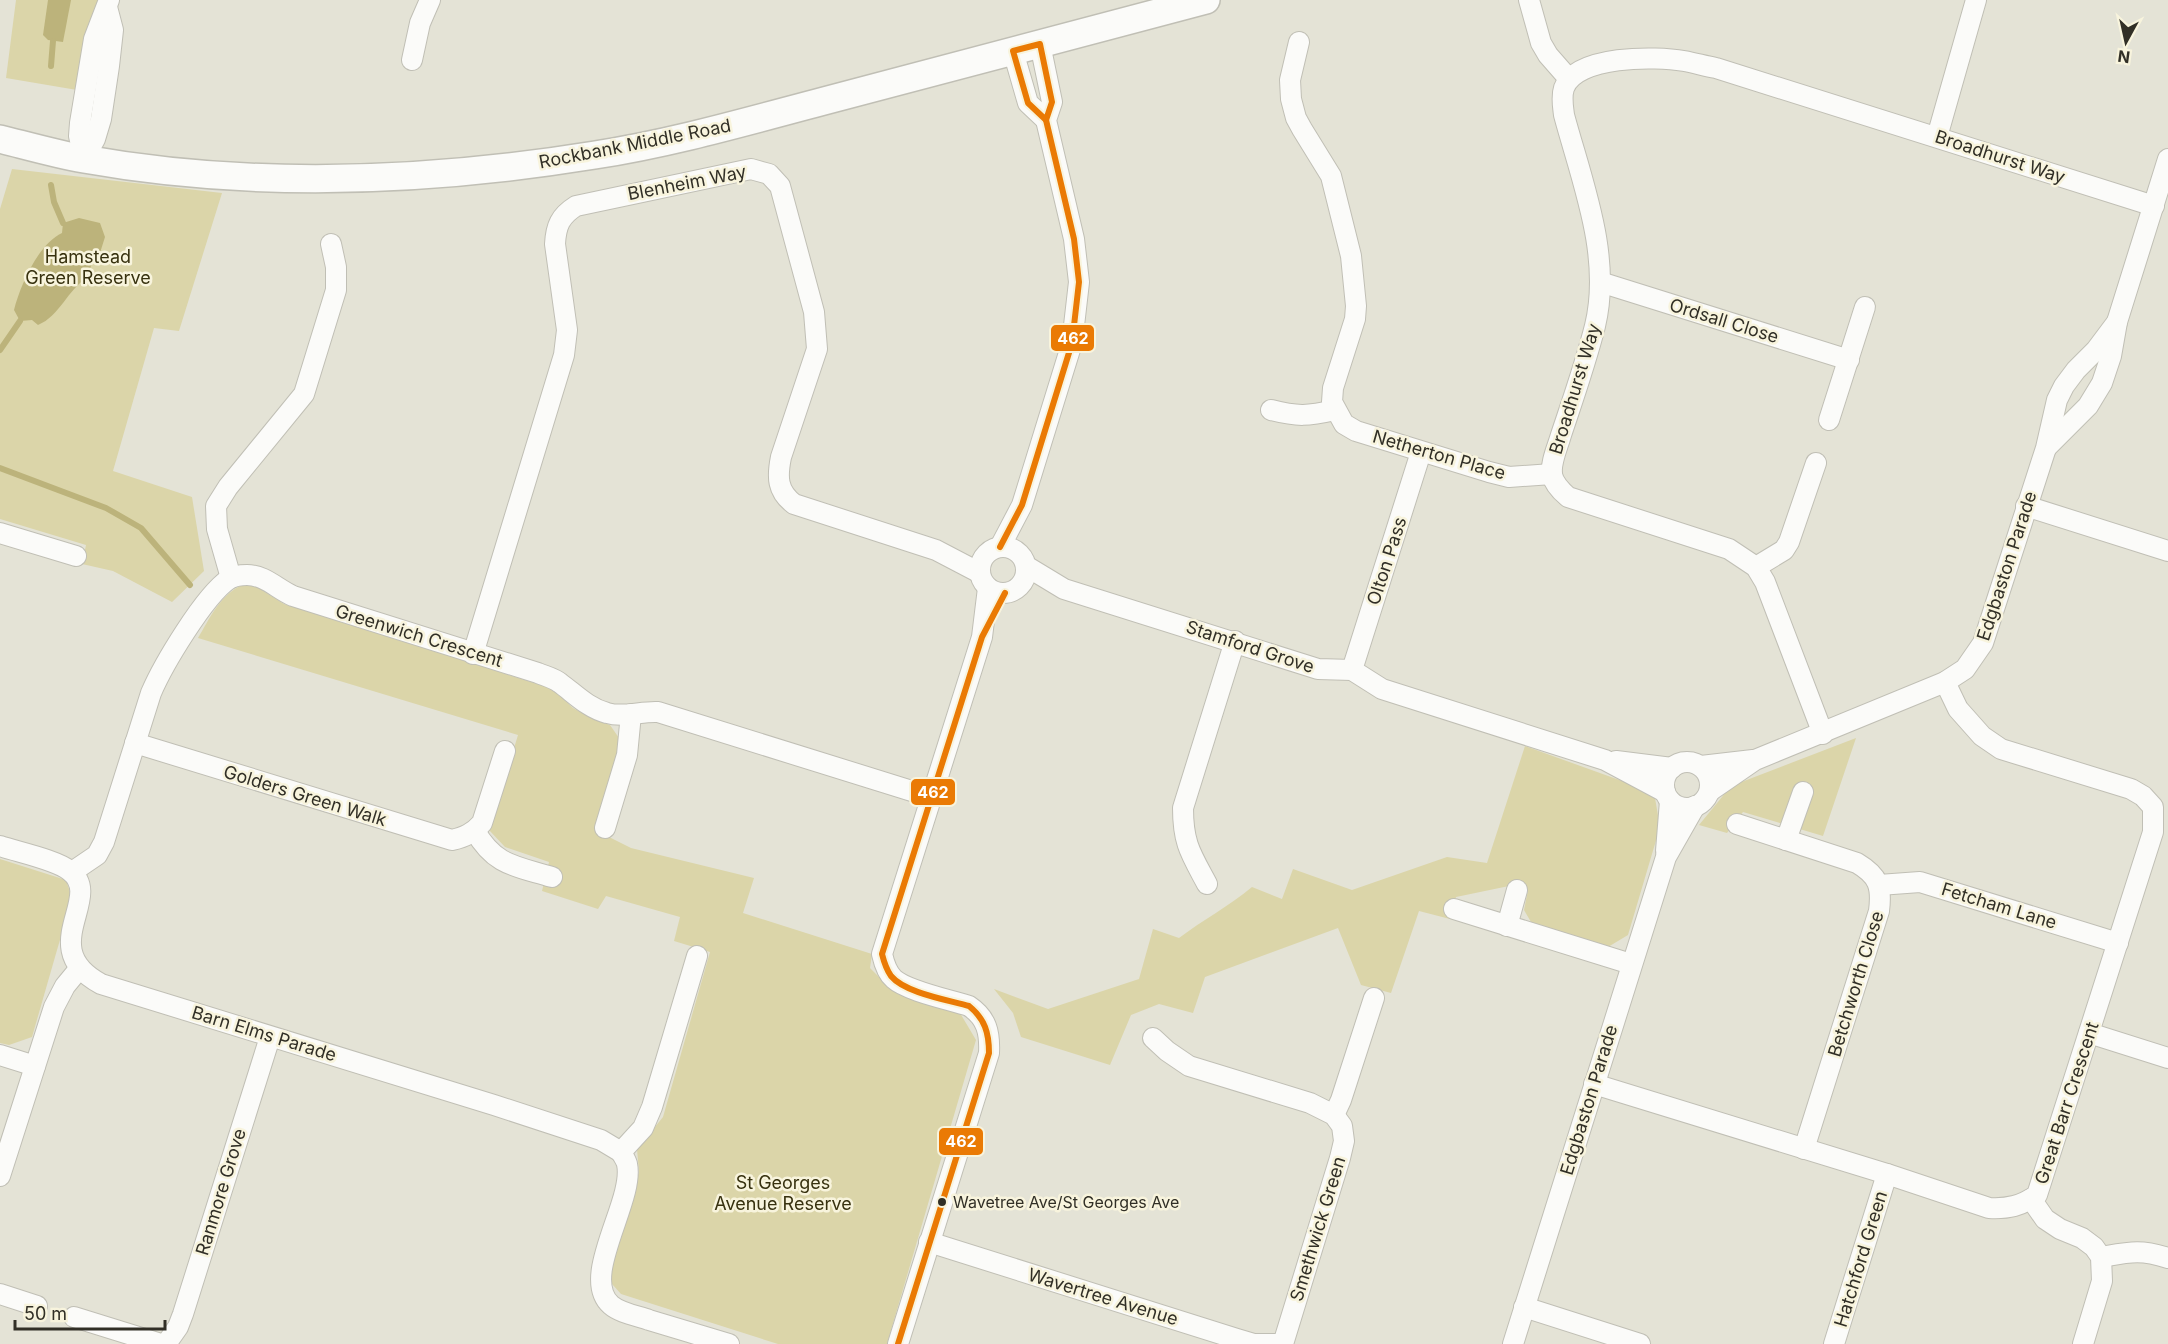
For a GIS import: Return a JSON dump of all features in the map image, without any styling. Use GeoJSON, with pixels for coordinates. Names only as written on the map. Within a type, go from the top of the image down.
{"type":"FeatureCollection","features":[{"type":"Feature","properties":{"kind":"street"},"geometry":{"type":"LineString","coordinates":[[412,60],[420,23],[430,0]]}},
{"type":"Feature","properties":{"kind":"street","name":"Rockbank Middle Road"},"geometry":{"type":"LineString","coordinates":[[5,139],[84,159],[184,172],[286,178],[383,178],[476,172],[597,155],[697,134],[1206,0]]}},
{"type":"Feature","properties":{"kind":"street"},"geometry":{"type":"LineString","coordinates":[[1529,0],[1541,43],[1548,55],[1569,79]]}},
{"type":"Feature","properties":{"kind":"street"},"geometry":{"type":"LineString","coordinates":[[1937,137],[1976,0]]}},
{"type":"Feature","properties":{"kind":"street"},"geometry":{"type":"LineString","coordinates":[[84,159],[79,136],[80,123],[94,39],[108,3]]}},
{"type":"Feature","properties":{"kind":"street"},"geometry":{"type":"LineString","coordinates":[[1272,410],[1294,416],[1335,410],[1332,402],[1334,388],[1355,319],[1356,306],[1351,256],[1331,176],[1302,129],[1291,99],[1290,80],[1299,42]]}},
{"type":"Feature","properties":{"kind":"street"},"geometry":{"type":"LineString","coordinates":[[898,1344],[989,1053],[990,1036],[984,1020],[977,1011],[969,1006],[905,986],[893,979],[885,966],[882,954],[1072,343],[1079,282],[1074,239],[1046,120],[1052,102],[1040,44]]}},
{"type":"Feature","properties":{"kind":"street"},"geometry":{"type":"LineString","coordinates":[[1013,51],[1028,103],[1046,120]]}},
{"type":"Feature","properties":{"kind":"street","name":"Broadhurst Way"},"geometry":{"type":"LineString","coordinates":[[1823,734],[1765,582],[1756,567],[1729,549],[1568,497],[1559,488],[1552,474],[1556,451],[1595,326],[1600,302],[1599,254],[1593,222],[1564,115],[1562,100],[1564,87],[1569,79],[1580,70],[1594,65],[1624,60],[1683,61],[1716,68],[2154,206]]}},
{"type":"Feature","properties":{"kind":"street","name":"Edgbaston Parade"},"geometry":{"type":"LineString","coordinates":[[2046,448],[2088,406],[2102,383],[2111,356],[2117,322],[2168,159]]}},
{"type":"Feature","properties":{"kind":"street","name":"Blenheim Way"},"geometry":{"type":"LineString","coordinates":[[472,654],[564,355],[567,330],[555,244],[556,230],[565,213],[576,206],[751,169],[769,174],[780,186],[814,312],[817,349],[782,457],[779,470],[780,489],[794,504],[1003,570]]}},
{"type":"Feature","properties":{"kind":"street"},"geometry":{"type":"LineString","coordinates":[[72,872],[97,855],[104,842],[158,676],[216,591],[231,578],[217,529],[216,506],[228,487],[304,394],[336,290],[336,267],[331,244]]}},
{"type":"Feature","properties":{"kind":"street","name":"Ordsall Close"},"geometry":{"type":"LineString","coordinates":[[1600,282],[1849,360]]}},
{"type":"Feature","properties":{"kind":"street"},"geometry":{"type":"LineString","coordinates":[[1829,420],[1865,307]]}},
{"type":"Feature","properties":{"kind":"street","name":"Edgbaston Parade"},"geometry":{"type":"LineString","coordinates":[[1710,791],[1755,760],[1945,682],[1965,669],[1983,643],[2046,448],[2057,400],[2064,386],[2117,322]]}},
{"type":"Feature","properties":{"kind":"street","name":"Netherton Place"},"geometry":{"type":"LineString","coordinates":[[1335,410],[1344,424],[1356,431],[1421,452],[1509,477],[1552,474]]}},
{"type":"Feature","properties":{"kind":"street","name":"Olton Pass"},"geometry":{"type":"LineString","coordinates":[[1352,670],[1421,452]]}},
{"type":"Feature","properties":{"kind":"street"},"geometry":{"type":"LineString","coordinates":[[1756,567],[1784,550],[1789,542],[1816,463]]}},
{"type":"Feature","properties":{"kind":"street"},"geometry":{"type":"LineString","coordinates":[[2026,506],[2168,551]]}},
{"type":"Feature","properties":{"kind":"street"},"geometry":{"type":"LineString","coordinates":[[0,533],[76,556]]}},
{"type":"Feature","properties":{"kind":"street","name":"Stamford Grove"},"geometry":{"type":"LineString","coordinates":[[1003,570],[1235,641],[1317,669],[1352,670]]}},
{"type":"Feature","properties":{"kind":"street","name":"Greenwich Crescent"},"geometry":{"type":"LineString","coordinates":[[231,578],[245,575],[257,576],[292,596],[538,673],[558,681],[590,706],[608,714],[658,712],[931,797]]}},
{"type":"Feature","properties":{"kind":"street"},"geometry":{"type":"LineString","coordinates":[[1207,885],[1188,849],[1183,831],[1183,808],[1235,641]]}},
{"type":"Feature","properties":{"kind":"street"},"geometry":{"type":"LineString","coordinates":[[1352,670],[1382,689],[1605,760],[1672,768]]}},
{"type":"Feature","properties":{"kind":"street","name":"Great Barr Crescent"},"geometry":{"type":"LineString","coordinates":[[1594,1084],[1887,1174],[1989,1208],[2018,1206],[2037,1195],[2153,832],[2153,807],[2143,796],[2131,789],[2001,749],[1983,736],[1958,709],[1945,682]]}},
{"type":"Feature","properties":{"kind":"street"},"geometry":{"type":"LineString","coordinates":[[605,828],[627,755],[631,714]]}},
{"type":"Feature","properties":{"kind":"street","name":"Golders Green Walk"},"geometry":{"type":"LineString","coordinates":[[135,742],[440,838],[452,840],[464,838],[475,831]]}},
{"type":"Feature","properties":{"kind":"street"},"geometry":{"type":"LineString","coordinates":[[505,751],[486,814],[475,831],[493,855],[504,862],[552,877]]}},
{"type":"Feature","properties":{"kind":"street"},"geometry":{"type":"LineString","coordinates":[[1605,760],[1668,796],[1682,807],[1695,807],[1704,800],[1710,791],[1709,777],[1701,766],[1686,762],[1679,764],[1672,768],[1665,779],[1668,796]]}},
{"type":"Feature","properties":{"kind":"street","name":"Edgbaston Parade"},"geometry":{"type":"LineString","coordinates":[[1701,766],[1755,760]]}},
{"type":"Feature","properties":{"kind":"street"},"geometry":{"type":"LineString","coordinates":[[1786,840],[1803,792]]}},
{"type":"Feature","properties":{"kind":"street","name":"Edgbaston Parade"},"geometry":{"type":"LineString","coordinates":[[1666,857],[1668,796]]}},
{"type":"Feature","properties":{"kind":"street","name":"Edgbaston Parade"},"geometry":{"type":"LineString","coordinates":[[1513,1344],[1666,857],[1695,807]]}},
{"type":"Feature","properties":{"kind":"street","name":"Betchworth Close"},"geometry":{"type":"LineString","coordinates":[[1737,824],[1857,863],[1869,870],[1879,885],[1881,896],[1879,911],[1804,1149]]}},
{"type":"Feature","properties":{"kind":"street"},"geometry":{"type":"LineString","coordinates":[[0,846],[64,867],[78,879],[80,896],[70,942],[71,954],[79,969],[65,986],[54,1007],[0,1176]]}},
{"type":"Feature","properties":{"kind":"street","name":"Fetcham Lane"},"geometry":{"type":"LineString","coordinates":[[1879,885],[1920,882],[2118,943]]}},
{"type":"Feature","properties":{"kind":"street"},"geometry":{"type":"LineString","coordinates":[[1507,926],[1517,890]]}},
{"type":"Feature","properties":{"kind":"street"},"geometry":{"type":"LineString","coordinates":[[1454,909],[1631,964]]}},
{"type":"Feature","properties":{"kind":"street"},"geometry":{"type":"LineString","coordinates":[[697,956],[652,1107],[643,1128],[621,1152],[626,1162],[626,1188],[600,1275],[606,1297],[611,1305],[628,1313],[729,1344]]}},
{"type":"Feature","properties":{"kind":"street","name":"Barn Elms Parade"},"geometry":{"type":"LineString","coordinates":[[79,969],[101,984],[601,1140],[621,1152]]}},
{"type":"Feature","properties":{"kind":"street"},"geometry":{"type":"LineString","coordinates":[[1153,1038],[1189,1066],[1310,1103],[1334,1114],[1341,1100],[1374,998]]}},
{"type":"Feature","properties":{"kind":"street"},"geometry":{"type":"LineString","coordinates":[[2089,1033],[2168,1058]]}},
{"type":"Feature","properties":{"kind":"street","name":"Ranmore Grove"},"geometry":{"type":"LineString","coordinates":[[166,1344],[178,1327],[183,1314],[270,1036]]}},
{"type":"Feature","properties":{"kind":"street"},"geometry":{"type":"LineString","coordinates":[[0,1055],[34,1066]]}},
{"type":"Feature","properties":{"kind":"street","name":"Smethwick Green"},"geometry":{"type":"LineString","coordinates":[[1283,1344],[1343,1146],[1341,1126],[1334,1114]]}},
{"type":"Feature","properties":{"kind":"street","name":"Hatchford Green"},"geometry":{"type":"LineString","coordinates":[[1834,1344],[1887,1174]]}},
{"type":"Feature","properties":{"kind":"street"},"geometry":{"type":"LineString","coordinates":[[2031,1199],[2045,1219],[2060,1229],[2082,1238],[2102,1257],[2102,1281],[2083,1344]]}},
{"type":"Feature","properties":{"kind":"street","name":"Wavertree Avenue"},"geometry":{"type":"LineString","coordinates":[[929,1242],[1254,1344],[1278,1344]]}},
{"type":"Feature","properties":{"kind":"street"},"geometry":{"type":"LineString","coordinates":[[2102,1257],[2134,1251],[2150,1252],[2168,1258]]}},
{"type":"Feature","properties":{"kind":"street"},"geometry":{"type":"LineString","coordinates":[[0,1294],[37,1306]]}},
{"type":"Feature","properties":{"kind":"street"},"geometry":{"type":"LineString","coordinates":[[1524,1308],[1640,1344]]}},
{"type":"Feature","properties":{"kind":"street"},"geometry":{"type":"LineString","coordinates":[[74,1317],[161,1344]]}},
{"type":"Feature","properties":{"kind":"green space"},"geometry":{"type":"Polygon","coordinates":[[[16,0],[98,0],[90,25],[77,90],[6,78],[16,0]]]}},
{"type":"Feature","properties":{"kind":"green space","name":"Hamstead Green Reserve"},"geometry":{"type":"Polygon","coordinates":[[[12,169],[222,193],[179,331],[154,328],[113,471],[192,497],[204,571],[172,602],[113,571],[82,564],[86,545],[0,519],[0,209],[12,169]]]}},
{"type":"Feature","properties":{"kind":"green space","name":"St Georges Avenue Reserve"},"geometry":{"type":"Polygon","coordinates":[[[242,585],[254,585],[284,604],[544,686],[557,693],[573,708],[610,725],[619,738],[619,752],[595,830],[631,848],[754,878],[743,913],[872,954],[870,968],[893,991],[960,1013],[976,1040],[887,1344],[778,1344],[621,1294],[612,1284],[609,1270],[639,1172],[637,1149],[663,1117],[710,952],[674,941],[680,917],[606,896],[598,909],[542,891],[549,862],[505,847],[489,830],[518,735],[198,638],[222,601],[234,589],[242,585]]]}},
{"type":"Feature","properties":{"kind":"green space"},"geometry":{"type":"Polygon","coordinates":[[[1856,738],[1823,836],[1743,812],[1727,833],[1699,825],[1731,786],[1856,738]]]}},
{"type":"Feature","properties":{"kind":"green space"},"geometry":{"type":"Polygon","coordinates":[[[1525,746],[1636,786],[1655,798],[1660,827],[1628,935],[1608,947],[1531,922],[1524,910],[1528,890],[1509,886],[1456,897],[1450,919],[1419,911],[1391,993],[1361,985],[1338,928],[1205,977],[1193,1013],[1159,1004],[1131,1015],[1110,1065],[1021,1037],[1013,1013],[994,989],[1048,1009],[1139,979],[1153,929],[1179,938],[1252,887],[1282,899],[1293,869],[1352,890],[1447,857],[1487,863],[1525,746]]]}},
{"type":"Feature","properties":{"kind":"green space"},"geometry":{"type":"Polygon","coordinates":[[[0,859],[66,880],[72,898],[32,1037],[9,1045],[0,1043],[0,859]]]}},
{"type":"Feature","properties":{"kind":"shaded area"},"geometry":{"type":"Polygon","coordinates":[[[48,0],[71,0],[63,42],[48,40],[43,35],[48,0]]]}},
{"type":"Feature","properties":{"kind":"shaded area"},"geometry":{"type":"Polygon","coordinates":[[[79,218],[100,223],[105,237],[99,256],[92,263],[87,278],[74,289],[46,321],[38,325],[32,320],[20,321],[14,310],[31,267],[45,246],[62,233],[63,223],[79,218]]]}},
{"type":"Feature","properties":{"kind":"waterway"},"geometry":{"type":"LineString","coordinates":[[51,66],[53,41]]}},
{"type":"Feature","properties":{"kind":"waterway"},"geometry":{"type":"LineString","coordinates":[[51,185],[54,202],[63,223]]}},
{"type":"Feature","properties":{"kind":"waterway"},"geometry":{"type":"LineString","coordinates":[[0,350],[20,321]]}},
{"type":"Feature","properties":{"kind":"waterway"},"geometry":{"type":"LineString","coordinates":[[0,468],[106,508],[141,528],[190,585]]}},
{"type":"Feature","properties":{"kind":"transit line","name":"462"},"geometry":{"type":"LineString","coordinates":[[1040,44],[1052,102],[1046,120],[1028,103],[1013,51],[1040,44]]}},
{"type":"Feature","properties":{"kind":"transit line","name":"462"},"geometry":{"type":"LineString","coordinates":[[1000,547],[1022,505],[1072,343],[1079,282],[1074,239],[1046,120]]}},
{"type":"Feature","properties":{"kind":"transit line","name":"462"},"geometry":{"type":"LineString","coordinates":[[898,1344],[989,1053],[989,1046],[982,1021],[969,1006],[906,987],[891,976],[882,954],[982,637],[1005,593]]}},
{"type":"Feature","properties":{"kind":"place","name":"Wavetree Ave/St Georges Ave"},"geometry":{"type":"Point","coordinates":[942,1202]}}]}
